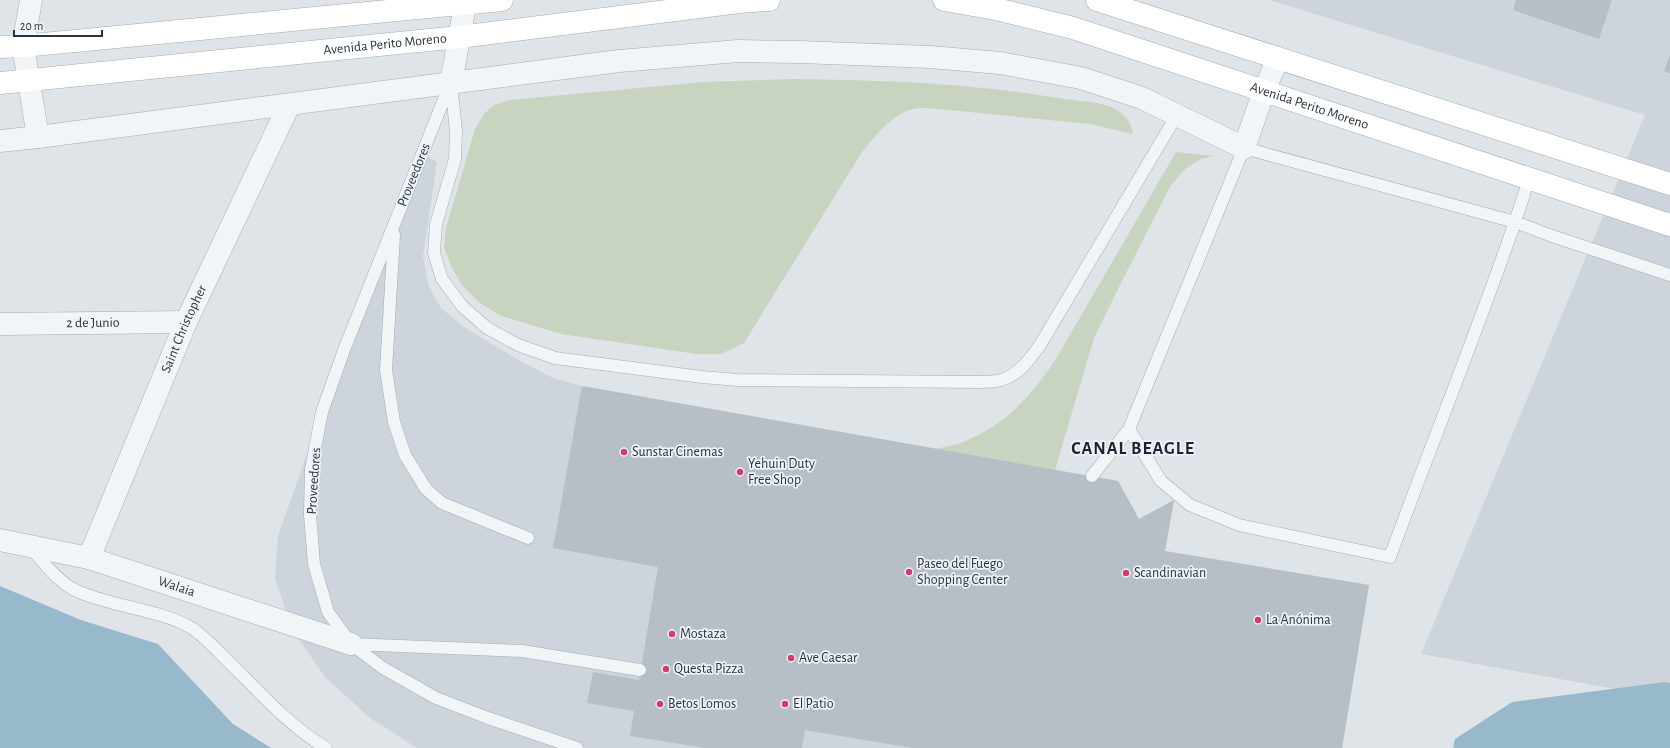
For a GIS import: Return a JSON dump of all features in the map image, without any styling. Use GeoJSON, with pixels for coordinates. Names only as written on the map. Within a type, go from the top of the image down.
{"type":"FeatureCollection","features":[{"type":"Feature","properties":{"kind":"main road"},"geometry":{"type":"LineString","coordinates":[[0,46],[23,46],[466,2],[502,0]]}},
{"type":"Feature","properties":{"kind":"main road","name":"Avenida Perito Moreno"},"geometry":{"type":"LineString","coordinates":[[0,83],[459,37],[739,2],[770,0]]}},
{"type":"Feature","properties":{"kind":"main road","name":"Avenida Perito Moreno"},"geometry":{"type":"LineString","coordinates":[[944,0],[996,9],[1073,28],[1670,225]]}},
{"type":"Feature","properties":{"kind":"main road"},"geometry":{"type":"LineString","coordinates":[[1097,0],[1670,184]]}},
{"type":"Feature","properties":{"kind":"street"},"geometry":{"type":"LineString","coordinates":[[31,0],[23,46],[38,137]]}},
{"type":"Feature","properties":{"kind":"street"},"geometry":{"type":"LineString","coordinates":[[451,83],[466,2]]}},
{"type":"Feature","properties":{"kind":"street"},"geometry":{"type":"LineString","coordinates":[[0,141],[289,105],[620,61],[738,51],[930,57],[1000,63],[1081,78],[1142,98],[1244,148],[1264,91],[1278,58]]}},
{"type":"Feature","properties":{"kind":"street","name":"Saint Christopher"},"geometry":{"type":"LineString","coordinates":[[89,558],[186,322],[289,105]]}},
{"type":"Feature","properties":{"kind":"street","name":"2 de Junio"},"geometry":{"type":"LineString","coordinates":[[0,324],[186,322]]}},
{"type":"Feature","properties":{"kind":"street","name":"Walaia"},"geometry":{"type":"LineString","coordinates":[[0,540],[89,558],[351,644]]}},
{"type":"Feature","properties":{"kind":"lane"},"geometry":{"type":"LineString","coordinates":[[451,83],[456,131],[456,159],[436,224],[434,253],[442,279],[462,306],[487,328],[518,345],[555,358],[702,377],[738,380],[979,382],[1000,380],[1016,373],[1029,361],[1040,346],[1177,115]]}},
{"type":"Feature","properties":{"kind":"lane","name":"Proveedores"},"geometry":{"type":"LineString","coordinates":[[451,83],[344,350],[322,412],[311,469],[310,514],[314,564],[328,612],[351,644],[383,668],[436,698],[488,718],[577,748]]}},
{"type":"Feature","properties":{"kind":"lane"},"geometry":{"type":"LineString","coordinates":[[1092,476],[1128,428],[1244,148],[1515,222],[1552,236],[1670,275]]}},
{"type":"Feature","properties":{"kind":"lane"},"geometry":{"type":"LineString","coordinates":[[1128,428],[1161,481],[1190,506],[1240,525],[1390,557],[1486,305],[1515,222],[1528,179]]}},
{"type":"Feature","properties":{"kind":"lane"},"geometry":{"type":"LineString","coordinates":[[395,223],[386,370],[394,422],[405,455],[426,489],[442,503],[528,538]]}},
{"type":"Feature","properties":{"kind":"lane"},"geometry":{"type":"LineString","coordinates":[[29,546],[55,575],[77,591],[135,610],[167,617],[191,628],[218,652],[272,705],[310,738],[326,748]]}},
{"type":"Feature","properties":{"kind":"lane"},"geometry":{"type":"LineString","coordinates":[[351,644],[522,652],[640,670]]}},
{"type":"Feature","properties":{"kind":"shaded area"},"geometry":{"type":"Polygon","coordinates":[[[1269,0],[1670,0],[1670,699],[1421,654],[1645,115],[1269,0]]]}},
{"type":"Feature","properties":{"kind":"shaded area"},"geometry":{"type":"Polygon","coordinates":[[[422,154],[437,162],[423,257],[429,287],[441,308],[464,327],[520,361],[553,378],[582,386],[1118,481],[1139,519],[1174,500],[1165,551],[1369,585],[1342,748],[417,748],[370,718],[325,677],[293,631],[275,579],[278,536],[344,350],[422,154]]]}},
{"type":"Feature","properties":{"kind":"green space"},"geometry":{"type":"Polygon","coordinates":[[[792,79],[925,83],[992,89],[1093,102],[1106,105],[1120,112],[1130,124],[1133,134],[1090,124],[939,109],[917,108],[899,115],[885,126],[862,152],[744,343],[721,354],[697,354],[561,334],[501,316],[480,303],[462,285],[452,268],[444,247],[446,228],[475,129],[484,114],[494,105],[509,100],[703,82],[792,79]]]}},
{"type":"Feature","properties":{"kind":"green space"},"geometry":{"type":"Polygon","coordinates":[[[1176,152],[1214,156],[1201,159],[1186,168],[1171,185],[1120,285],[1094,338],[1055,470],[934,449],[961,443],[991,428],[1004,419],[1037,386],[1056,359],[1176,152]]]}},
{"type":"Feature","properties":{"kind":"water"},"geometry":{"type":"Polygon","coordinates":[[[0,586],[81,620],[158,644],[233,724],[271,748],[0,748],[0,586]]]}},
{"type":"Feature","properties":{"kind":"water"},"geometry":{"type":"Polygon","coordinates":[[[1665,682],[1670,683],[1670,748],[1453,748],[1455,739],[1512,702],[1665,682]]]}},
{"type":"Feature","properties":{"kind":"building"},"geometry":{"type":"Polygon","coordinates":[[[1516,0],[1612,0],[1599,39],[1513,10],[1516,0]]]}},
{"type":"Feature","properties":{"kind":"building"},"geometry":{"type":"Polygon","coordinates":[[[1670,54],[1670,73],[1664,71],[1670,54]]]}},
{"type":"Feature","properties":{"kind":"building"},"geometry":{"type":"Polygon","coordinates":[[[582,386],[1118,481],[1139,519],[1174,500],[1165,551],[1369,585],[1342,748],[913,748],[805,730],[802,748],[705,748],[630,736],[634,711],[587,703],[593,672],[639,680],[658,567],[553,548],[582,386]]]}},
{"type":"Feature","properties":{"kind":"place","name":"Sunstar Cinemas"},"geometry":{"type":"Point","coordinates":[624,452]}},
{"type":"Feature","properties":{"kind":"place","name":"Yehuin Duty Free Shop"},"geometry":{"type":"Point","coordinates":[740,472]}},
{"type":"Feature","properties":{"kind":"place","name":"Paseo del Fuego Shopping Center"},"geometry":{"type":"Point","coordinates":[909,572]}},
{"type":"Feature","properties":{"kind":"place","name":"Scandinavian"},"geometry":{"type":"Point","coordinates":[1126,573]}},
{"type":"Feature","properties":{"kind":"place","name":"La Anónima"},"geometry":{"type":"Point","coordinates":[1258,620]}},
{"type":"Feature","properties":{"kind":"place","name":"Mostaza"},"geometry":{"type":"Point","coordinates":[672,634]}},
{"type":"Feature","properties":{"kind":"place","name":"Ave Caesar"},"geometry":{"type":"Point","coordinates":[791,658]}},
{"type":"Feature","properties":{"kind":"place","name":"Questa Pizza"},"geometry":{"type":"Point","coordinates":[666,669]}},
{"type":"Feature","properties":{"kind":"place","name":"Betos Lomos"},"geometry":{"type":"Point","coordinates":[660,704]}},
{"type":"Feature","properties":{"kind":"place","name":"El Patio"},"geometry":{"type":"Point","coordinates":[785,704]}},
{"type":"Feature","properties":{"kind":"district","name":"CANAL BEAGLE"},"geometry":{"type":"Point","coordinates":[1133,449]}}]}
